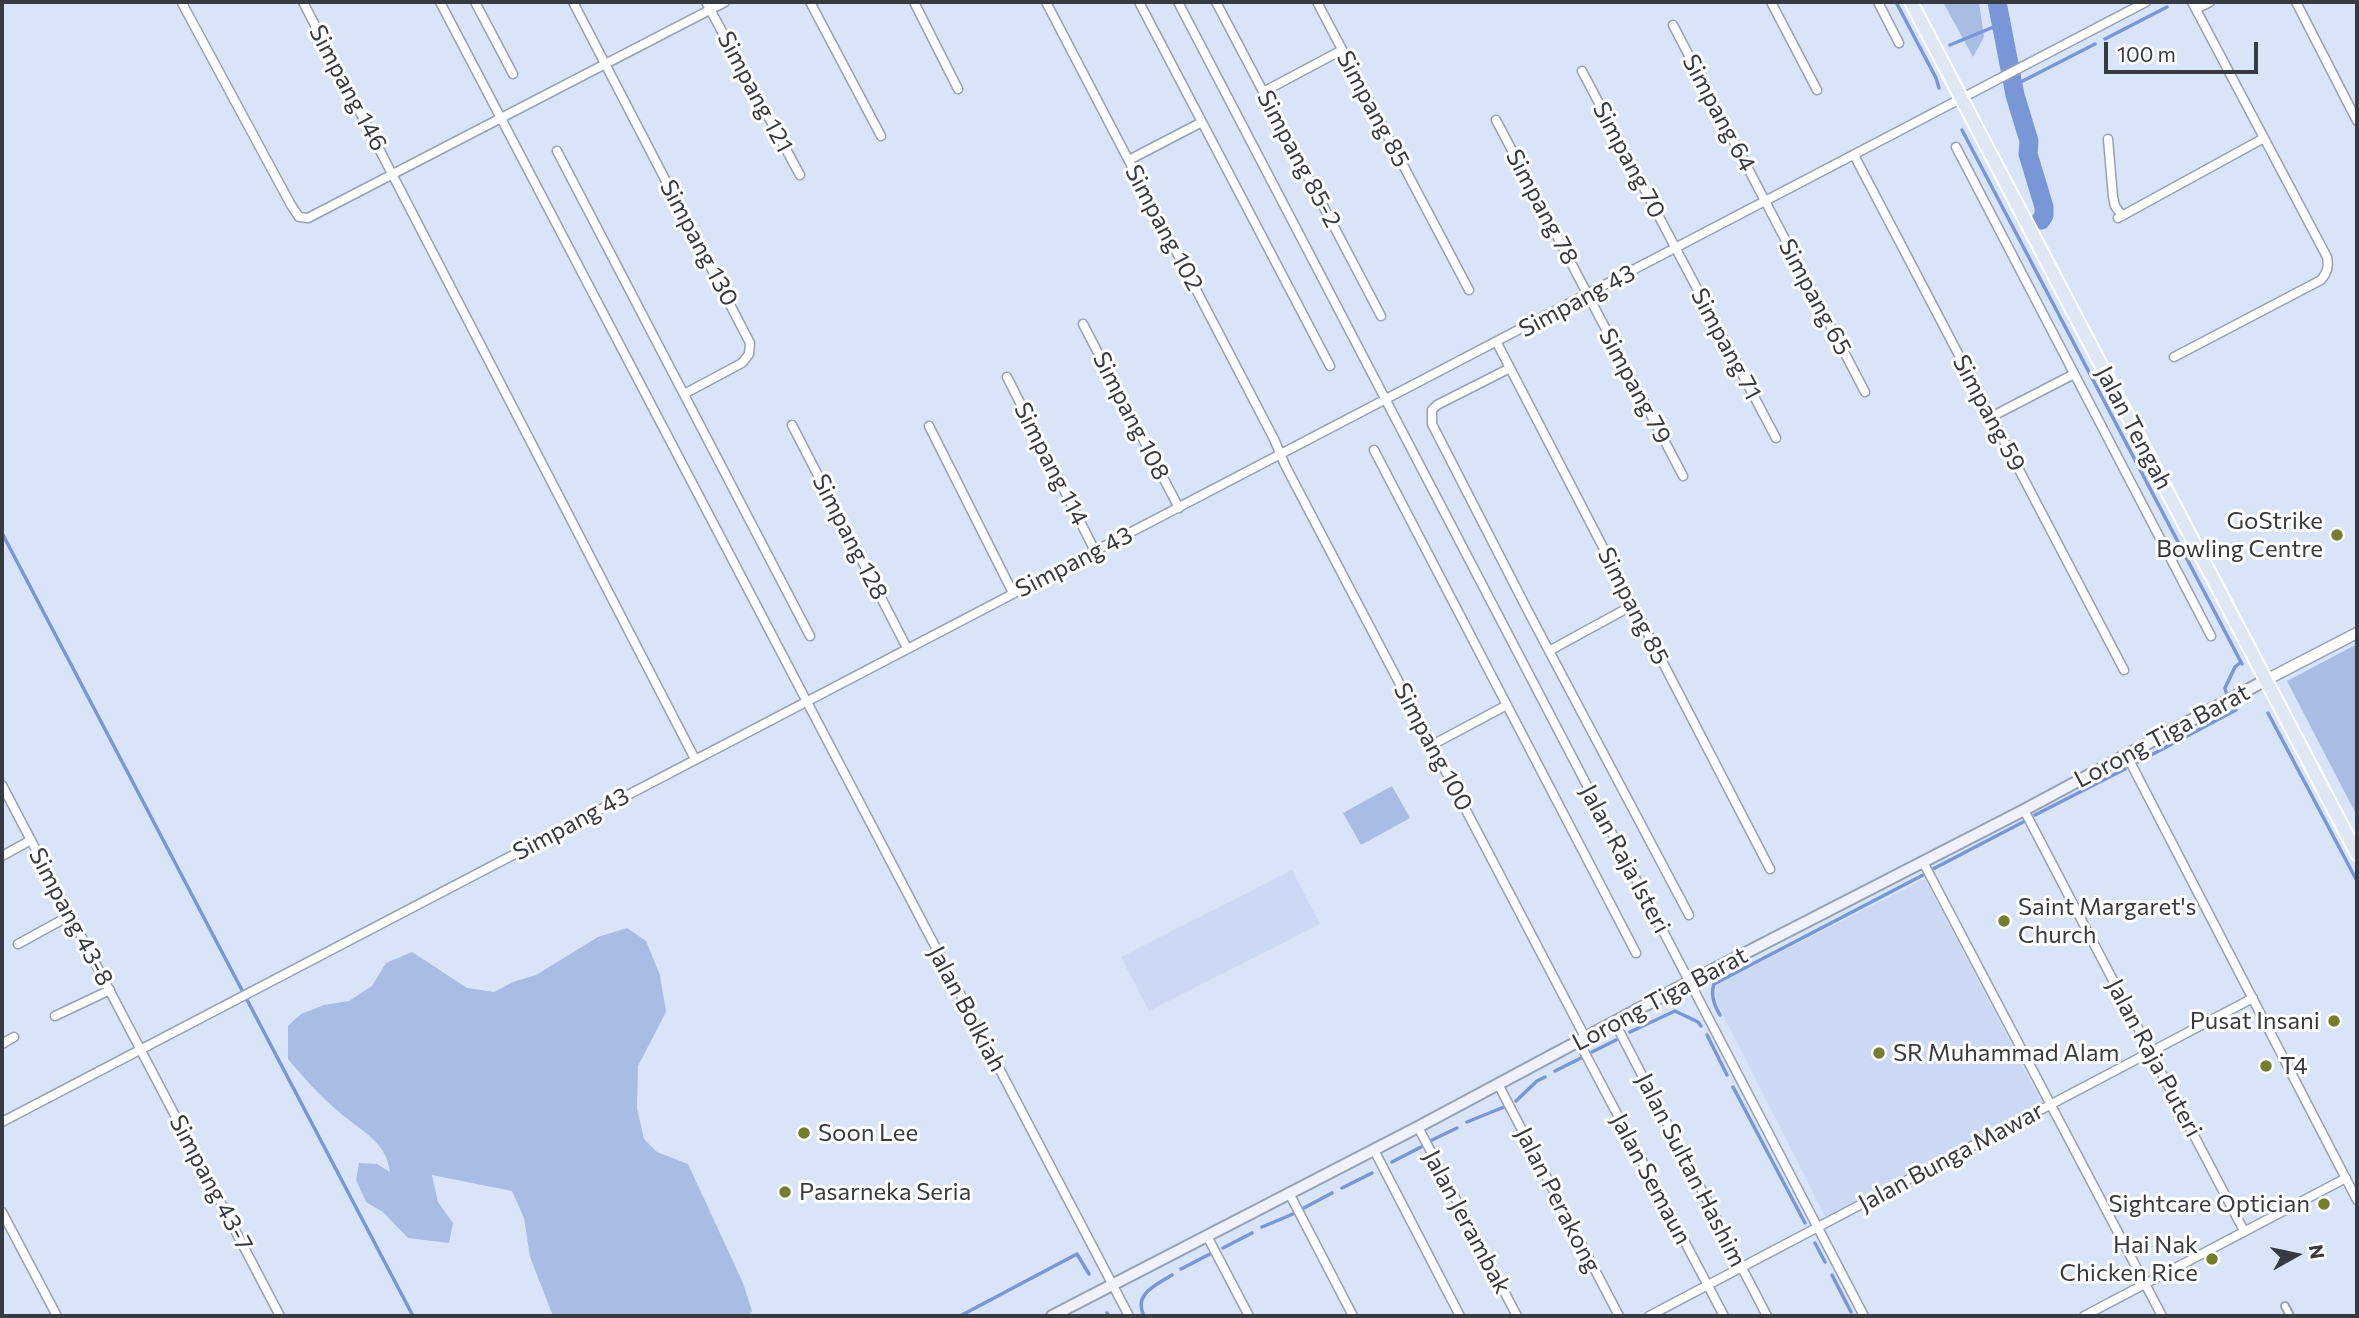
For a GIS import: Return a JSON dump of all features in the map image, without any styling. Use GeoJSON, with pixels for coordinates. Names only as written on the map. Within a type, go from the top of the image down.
{"type":"FeatureCollection","features":[{"type":"Feature","properties":{"kind":"main road","name":"Jalan Tengah"},"geometry":{"type":"LineString","coordinates":[[1911,2],[2357,854]]}},
{"type":"Feature","properties":{"kind":"main road","name":"Lorong Tiga Barat"},"geometry":{"type":"LineString","coordinates":[[1052,1316],[1418,1127],[1689,982],[2024,810],[2266,680]]}},
{"type":"Feature","properties":{"kind":"street","name":"Simpang 146"},"geometry":{"type":"LineString","coordinates":[[303,2],[695,759]]}},
{"type":"Feature","properties":{"kind":"street","name":"Jalan Bolkiah"},"geometry":{"type":"LineString","coordinates":[[440,2],[1129,1316]]}},
{"type":"Feature","properties":{"kind":"street"},"geometry":{"type":"LineString","coordinates":[[475,2],[513,74]]}},
{"type":"Feature","properties":{"kind":"street","name":"Simpang 130"},"geometry":{"type":"LineString","coordinates":[[573,2],[750,343],[749,354],[742,363],[684,394]]}},
{"type":"Feature","properties":{"kind":"street"},"geometry":{"type":"LineString","coordinates":[[182,3],[299,217],[308,218],[606,64],[708,6],[725,2]]}},
{"type":"Feature","properties":{"kind":"street"},"geometry":{"type":"LineString","coordinates":[[810,2],[881,136]]}},
{"type":"Feature","properties":{"kind":"street"},"geometry":{"type":"LineString","coordinates":[[914,2],[958,89]]}},
{"type":"Feature","properties":{"kind":"street","name":"Simpang 102"},"geometry":{"type":"LineString","coordinates":[[1046,2],[1281,455]]}},
{"type":"Feature","properties":{"kind":"street"},"geometry":{"type":"LineString","coordinates":[[1139,2],[1331,366]]}},
{"type":"Feature","properties":{"kind":"street","name":"Jalan Raja Isteri"},"geometry":{"type":"LineString","coordinates":[[1178,2],[1864,1316]]}},
{"type":"Feature","properties":{"kind":"street","name":"Simpang 85-2"},"geometry":{"type":"LineString","coordinates":[[1216,2],[1381,316]]}},
{"type":"Feature","properties":{"kind":"street","name":"Simpang 85"},"geometry":{"type":"LineString","coordinates":[[1317,2],[1469,290]]}},
{"type":"Feature","properties":{"kind":"street"},"geometry":{"type":"LineString","coordinates":[[1771,2],[1817,90]]}},
{"type":"Feature","properties":{"kind":"street"},"geometry":{"type":"LineString","coordinates":[[1878,2],[1899,43]]}},
{"type":"Feature","properties":{"kind":"street","name":"Simpang 43"},"geometry":{"type":"LineString","coordinates":[[2,1122],[2146,2]]}},
{"type":"Feature","properties":{"kind":"street"},"geometry":{"type":"LineString","coordinates":[[2174,357],[2321,280],[2328,270],[2328,257],[2194,5],[2210,2]]}},
{"type":"Feature","properties":{"kind":"street"},"geometry":{"type":"LineString","coordinates":[[2296,2],[2357,121]]}},
{"type":"Feature","properties":{"kind":"street","name":"Simpang 121"},"geometry":{"type":"LineString","coordinates":[[708,6],[800,175]]}},
{"type":"Feature","properties":{"kind":"street","name":"Simpang 64"},"geometry":{"type":"LineString","coordinates":[[1673,25],[1765,202]]}},
{"type":"Feature","properties":{"kind":"street"},"geometry":{"type":"LineString","coordinates":[[1263,92],[1342,50]]}},
{"type":"Feature","properties":{"kind":"street","name":"Simpang 70"},"geometry":{"type":"LineString","coordinates":[[1582,71],[1676,249]]}},
{"type":"Feature","properties":{"kind":"street","name":"Simpang 78"},"geometry":{"type":"LineString","coordinates":[[1496,120],[1588,295]]}},
{"type":"Feature","properties":{"kind":"street"},"geometry":{"type":"LineString","coordinates":[[1129,160],[1202,122]]}},
{"type":"Feature","properties":{"kind":"street"},"geometry":{"type":"LineString","coordinates":[[2108,139],[2113,197],[2120,217],[2264,138]]}},
{"type":"Feature","properties":{"kind":"street"},"geometry":{"type":"LineString","coordinates":[[1956,147],[2211,636]]}},
{"type":"Feature","properties":{"kind":"street"},"geometry":{"type":"LineString","coordinates":[[557,151],[810,636]]}},
{"type":"Feature","properties":{"kind":"street","name":"Simpang 59"},"geometry":{"type":"LineString","coordinates":[[1854,155],[2124,670]]}},
{"type":"Feature","properties":{"kind":"street","name":"Simpang 65"},"geometry":{"type":"LineString","coordinates":[[1765,202],[1865,392]]}},
{"type":"Feature","properties":{"kind":"street","name":"Simpang 71"},"geometry":{"type":"LineString","coordinates":[[1676,249],[1776,439]]}},
{"type":"Feature","properties":{"kind":"street","name":"Simpang 79"},"geometry":{"type":"LineString","coordinates":[[1588,295],[1683,476]]}},
{"type":"Feature","properties":{"kind":"street","name":"Simpang 108"},"geometry":{"type":"LineString","coordinates":[[1083,324],[1179,508]]}},
{"type":"Feature","properties":{"kind":"street","name":"Simpang 85"},"geometry":{"type":"LineString","coordinates":[[1497,343],[1770,869]]}},
{"type":"Feature","properties":{"kind":"street"},"geometry":{"type":"LineString","coordinates":[[1510,368],[1437,405],[1430,417],[1438,438],[1689,915]]}},
{"type":"Feature","properties":{"kind":"street"},"geometry":{"type":"LineString","coordinates":[[1991,417],[2074,374]]}},
{"type":"Feature","properties":{"kind":"street","name":"Simpang 114"},"geometry":{"type":"LineString","coordinates":[[1007,377],[1095,551]]}},
{"type":"Feature","properties":{"kind":"street","name":"Simpang 128"},"geometry":{"type":"LineString","coordinates":[[792,425],[908,648]]}},
{"type":"Feature","properties":{"kind":"street"},"geometry":{"type":"LineString","coordinates":[[929,426],[1013,593]]}},
{"type":"Feature","properties":{"kind":"street"},"geometry":{"type":"LineString","coordinates":[[1374,450],[1636,953]]}},
{"type":"Feature","properties":{"kind":"street","name":"Simpang 100"},"geometry":{"type":"LineString","coordinates":[[1281,455],[1582,1040]]}},
{"type":"Feature","properties":{"kind":"street"},"geometry":{"type":"LineString","coordinates":[[1549,651],[1633,605]]}},
{"type":"Feature","properties":{"kind":"street"},"geometry":{"type":"LineString","coordinates":[[2266,680],[2357,633]]}},
{"type":"Feature","properties":{"kind":"street"},"geometry":{"type":"LineString","coordinates":[[1432,745],[1507,705]]}},
{"type":"Feature","properties":{"kind":"street"},"geometry":{"type":"LineString","coordinates":[[2127,756],[2357,1200]]}},
{"type":"Feature","properties":{"kind":"street","name":"Simpang 43-8"},"geometry":{"type":"LineString","coordinates":[[2,785],[141,1048]]}},
{"type":"Feature","properties":{"kind":"street","name":"Jalan Raja Puteri"},"geometry":{"type":"LineString","coordinates":[[2024,810],[2244,1231]]}},
{"type":"Feature","properties":{"kind":"street"},"geometry":{"type":"LineString","coordinates":[[2,856],[31,840]]}},
{"type":"Feature","properties":{"kind":"street"},"geometry":{"type":"LineString","coordinates":[[1923,862],[2162,1316]]}},
{"type":"Feature","properties":{"kind":"street"},"geometry":{"type":"LineString","coordinates":[[18,944],[71,915]]}},
{"type":"Feature","properties":{"kind":"street"},"geometry":{"type":"LineString","coordinates":[[55,1016],[110,990]]}},
{"type":"Feature","properties":{"kind":"street","name":"Jalan Bunga Mawar"},"geometry":{"type":"LineString","coordinates":[[1649,1316],[2253,998]]}},
{"type":"Feature","properties":{"kind":"street","name":"Jalan Sultan Hashim"},"geometry":{"type":"LineString","coordinates":[[1615,1023],[1767,1316]]}},
{"type":"Feature","properties":{"kind":"street"},"geometry":{"type":"LineString","coordinates":[[2,1044],[14,1037]]}},
{"type":"Feature","properties":{"kind":"street","name":"Jalan Semaun"},"geometry":{"type":"LineString","coordinates":[[1582,1040],[1724,1316]]}},
{"type":"Feature","properties":{"kind":"street","name":"Simpang 43-7"},"geometry":{"type":"LineString","coordinates":[[141,1048],[280,1316]]}},
{"type":"Feature","properties":{"kind":"street","name":"Jalan Perakong"},"geometry":{"type":"LineString","coordinates":[[1498,1084],[1619,1316]]}},
{"type":"Feature","properties":{"kind":"street","name":"Jalan Jerambak"},"geometry":{"type":"LineString","coordinates":[[1418,1127],[1517,1316]]}},
{"type":"Feature","properties":{"kind":"street"},"geometry":{"type":"LineString","coordinates":[[1374,1150],[1460,1316]]}},
{"type":"Feature","properties":{"kind":"street"},"geometry":{"type":"LineString","coordinates":[[2084,1316],[2346,1178]]}},
{"type":"Feature","properties":{"kind":"street"},"geometry":{"type":"LineString","coordinates":[[1289,1193],[1353,1316]]}},
{"type":"Feature","properties":{"kind":"street"},"geometry":{"type":"LineString","coordinates":[[2,1212],[57,1316]]}},
{"type":"Feature","properties":{"kind":"street"},"geometry":{"type":"LineString","coordinates":[[1207,1236],[1249,1316]]}},
{"type":"Feature","properties":{"kind":"street"},"geometry":{"type":"LineString","coordinates":[[2285,1306],[2290,1316]]}},
{"type":"Feature","properties":{"kind":"shaded area"},"geometry":{"type":"Polygon","coordinates":[[[1943,2],[1979,2],[1984,37],[1973,57],[1943,2]]]}},
{"type":"Feature","properties":{"kind":"shaded area"},"geometry":{"type":"Polygon","coordinates":[[[2357,644],[2357,816],[2287,681],[2357,644]]]}},
{"type":"Feature","properties":{"kind":"shaded area"},"geometry":{"type":"Polygon","coordinates":[[[1392,786],[1410,818],[1361,845],[1343,813],[1392,786]]]}},
{"type":"Feature","properties":{"kind":"shaded area"},"geometry":{"type":"Polygon","coordinates":[[[1292,870],[1320,924],[1149,1011],[1121,957],[1292,870]]]}},
{"type":"Feature","properties":{"kind":"shaded area","name":"SR Muhammad Alam"},"geometry":{"type":"Polygon","coordinates":[[[1925,879],[2042,1103],[1826,1218],[1717,1003],[1717,984],[1925,879]]]}},
{"type":"Feature","properties":{"kind":"shaded area"},"geometry":{"type":"Polygon","coordinates":[[[627,928],[646,941],[660,975],[666,1012],[638,1066],[637,1108],[644,1139],[657,1152],[688,1164],[743,1283],[752,1311],[748,1316],[553,1316],[530,1257],[524,1218],[512,1191],[432,1175],[438,1202],[453,1223],[449,1243],[408,1238],[383,1212],[366,1202],[356,1180],[359,1163],[377,1164],[390,1172],[388,1161],[378,1144],[325,1099],[288,1059],[288,1026],[301,1014],[324,1005],[349,1001],[372,986],[386,963],[412,952],[467,988],[494,992],[513,982],[536,975],[598,937],[627,928]]]}},
{"type":"Feature","properties":{"kind":"waterway"},"geometry":{"type":"LineString","coordinates":[[1896,2],[1939,88]]}},
{"type":"Feature","properties":{"kind":"waterway"},"geometry":{"type":"LineString","coordinates":[[1997,2],[2015,95],[2029,141],[2028,154],[2044,207],[2041,220]]}},
{"type":"Feature","properties":{"kind":"waterway"},"geometry":{"type":"LineString","coordinates":[[2105,39],[2167,7]]}},
{"type":"Feature","properties":{"kind":"waterway"},"geometry":{"type":"LineString","coordinates":[[1950,45],[1991,28],[2002,27]]}},
{"type":"Feature","properties":{"kind":"waterway"},"geometry":{"type":"LineString","coordinates":[[2013,86],[2095,44]]}},
{"type":"Feature","properties":{"kind":"waterway"},"geometry":{"type":"LineString","coordinates":[[1962,130],[2242,664]]}},
{"type":"Feature","properties":{"kind":"waterway"},"geometry":{"type":"LineString","coordinates":[[2,533],[413,1316]]}},
{"type":"Feature","properties":{"kind":"waterway"},"geometry":{"type":"LineString","coordinates":[[2226,692],[2225,688],[2235,667],[2241,662]]}},
{"type":"Feature","properties":{"kind":"waterway"},"geometry":{"type":"LineString","coordinates":[[2138,762],[2236,710]]}},
{"type":"Feature","properties":{"kind":"waterway"},"geometry":{"type":"LineString","coordinates":[[2268,713],[2357,881]]}},
{"type":"Feature","properties":{"kind":"waterway"},"geometry":{"type":"LineString","coordinates":[[2035,815],[2125,769]]}},
{"type":"Feature","properties":{"kind":"waterway"},"geometry":{"type":"LineString","coordinates":[[1933,869],[2025,821]]}},
{"type":"Feature","properties":{"kind":"waterway"},"geometry":{"type":"LineString","coordinates":[[1720,1015],[1713,1000],[1714,984],[1925,874]]}},
{"type":"Feature","properties":{"kind":"waterway"},"geometry":{"type":"LineString","coordinates":[[1630,1032],[1675,1011],[1701,1026]]}},
{"type":"Feature","properties":{"kind":"waterway"},"geometry":{"type":"LineString","coordinates":[[1707,1035],[1727,1075]]}},
{"type":"Feature","properties":{"kind":"waterway"},"geometry":{"type":"LineString","coordinates":[[1592,1052],[1616,1040]]}},
{"type":"Feature","properties":{"kind":"waterway"},"geometry":{"type":"LineString","coordinates":[[1555,1071],[1581,1058]]}},
{"type":"Feature","properties":{"kind":"waterway"},"geometry":{"type":"LineString","coordinates":[[1516,1101],[1545,1077]]}},
{"type":"Feature","properties":{"kind":"waterway"},"geometry":{"type":"LineString","coordinates":[[1733,1087],[1805,1223]]}},
{"type":"Feature","properties":{"kind":"waterway"},"geometry":{"type":"LineString","coordinates":[[1467,1122],[1504,1107]]}},
{"type":"Feature","properties":{"kind":"waterway"},"geometry":{"type":"LineString","coordinates":[[1430,1141],[1457,1128]]}},
{"type":"Feature","properties":{"kind":"waterway"},"geometry":{"type":"LineString","coordinates":[[1392,1162],[1421,1147]]}},
{"type":"Feature","properties":{"kind":"waterway"},"geometry":{"type":"LineString","coordinates":[[1342,1188],[1372,1173]]}},
{"type":"Feature","properties":{"kind":"waterway"},"geometry":{"type":"LineString","coordinates":[[1302,1209],[1332,1193]]}},
{"type":"Feature","properties":{"kind":"waterway"},"geometry":{"type":"LineString","coordinates":[[1262,1227],[1293,1214]]}},
{"type":"Feature","properties":{"kind":"waterway"},"geometry":{"type":"LineString","coordinates":[[1223,1248],[1252,1233]]}},
{"type":"Feature","properties":{"kind":"waterway"},"geometry":{"type":"LineString","coordinates":[[1815,1243],[1825,1262]]}},
{"type":"Feature","properties":{"kind":"waterway"},"geometry":{"type":"LineString","coordinates":[[960,1316],[1077,1254],[1089,1274]]}},
{"type":"Feature","properties":{"kind":"waterway"},"geometry":{"type":"LineString","coordinates":[[1181,1269],[1210,1254]]}},
{"type":"Feature","properties":{"kind":"waterway"},"geometry":{"type":"LineString","coordinates":[[1144,1316],[1141,1308],[1144,1296],[1172,1275]]}},
{"type":"Feature","properties":{"kind":"waterway"},"geometry":{"type":"LineString","coordinates":[[1832,1275],[1851,1312]]}},
{"type":"Feature","properties":{"kind":"place","name":"GoStrike Bowling Centre"},"geometry":{"type":"Point","coordinates":[2337,535]}},
{"type":"Feature","properties":{"kind":"place","name":"Saint Margaret's Church"},"geometry":{"type":"Point","coordinates":[2004,921]}},
{"type":"Feature","properties":{"kind":"place","name":"Pusat Insani"},"geometry":{"type":"Point","coordinates":[2334,1021]}},
{"type":"Feature","properties":{"kind":"place","name":"SR Muhammad Alam"},"geometry":{"type":"Point","coordinates":[1879,1053]}},
{"type":"Feature","properties":{"kind":"place","name":"T4"},"geometry":{"type":"Point","coordinates":[2266,1066]}},
{"type":"Feature","properties":{"kind":"place","name":"Soon Lee"},"geometry":{"type":"Point","coordinates":[804,1133]}},
{"type":"Feature","properties":{"kind":"place","name":"Pasarneka Seria"},"geometry":{"type":"Point","coordinates":[785,1192]}},
{"type":"Feature","properties":{"kind":"place","name":"Sightcare Optician"},"geometry":{"type":"Point","coordinates":[2324,1204]}},
{"type":"Feature","properties":{"kind":"place","name":"Hai Nak Chicken Rice"},"geometry":{"type":"Point","coordinates":[2212,1259]}}]}
